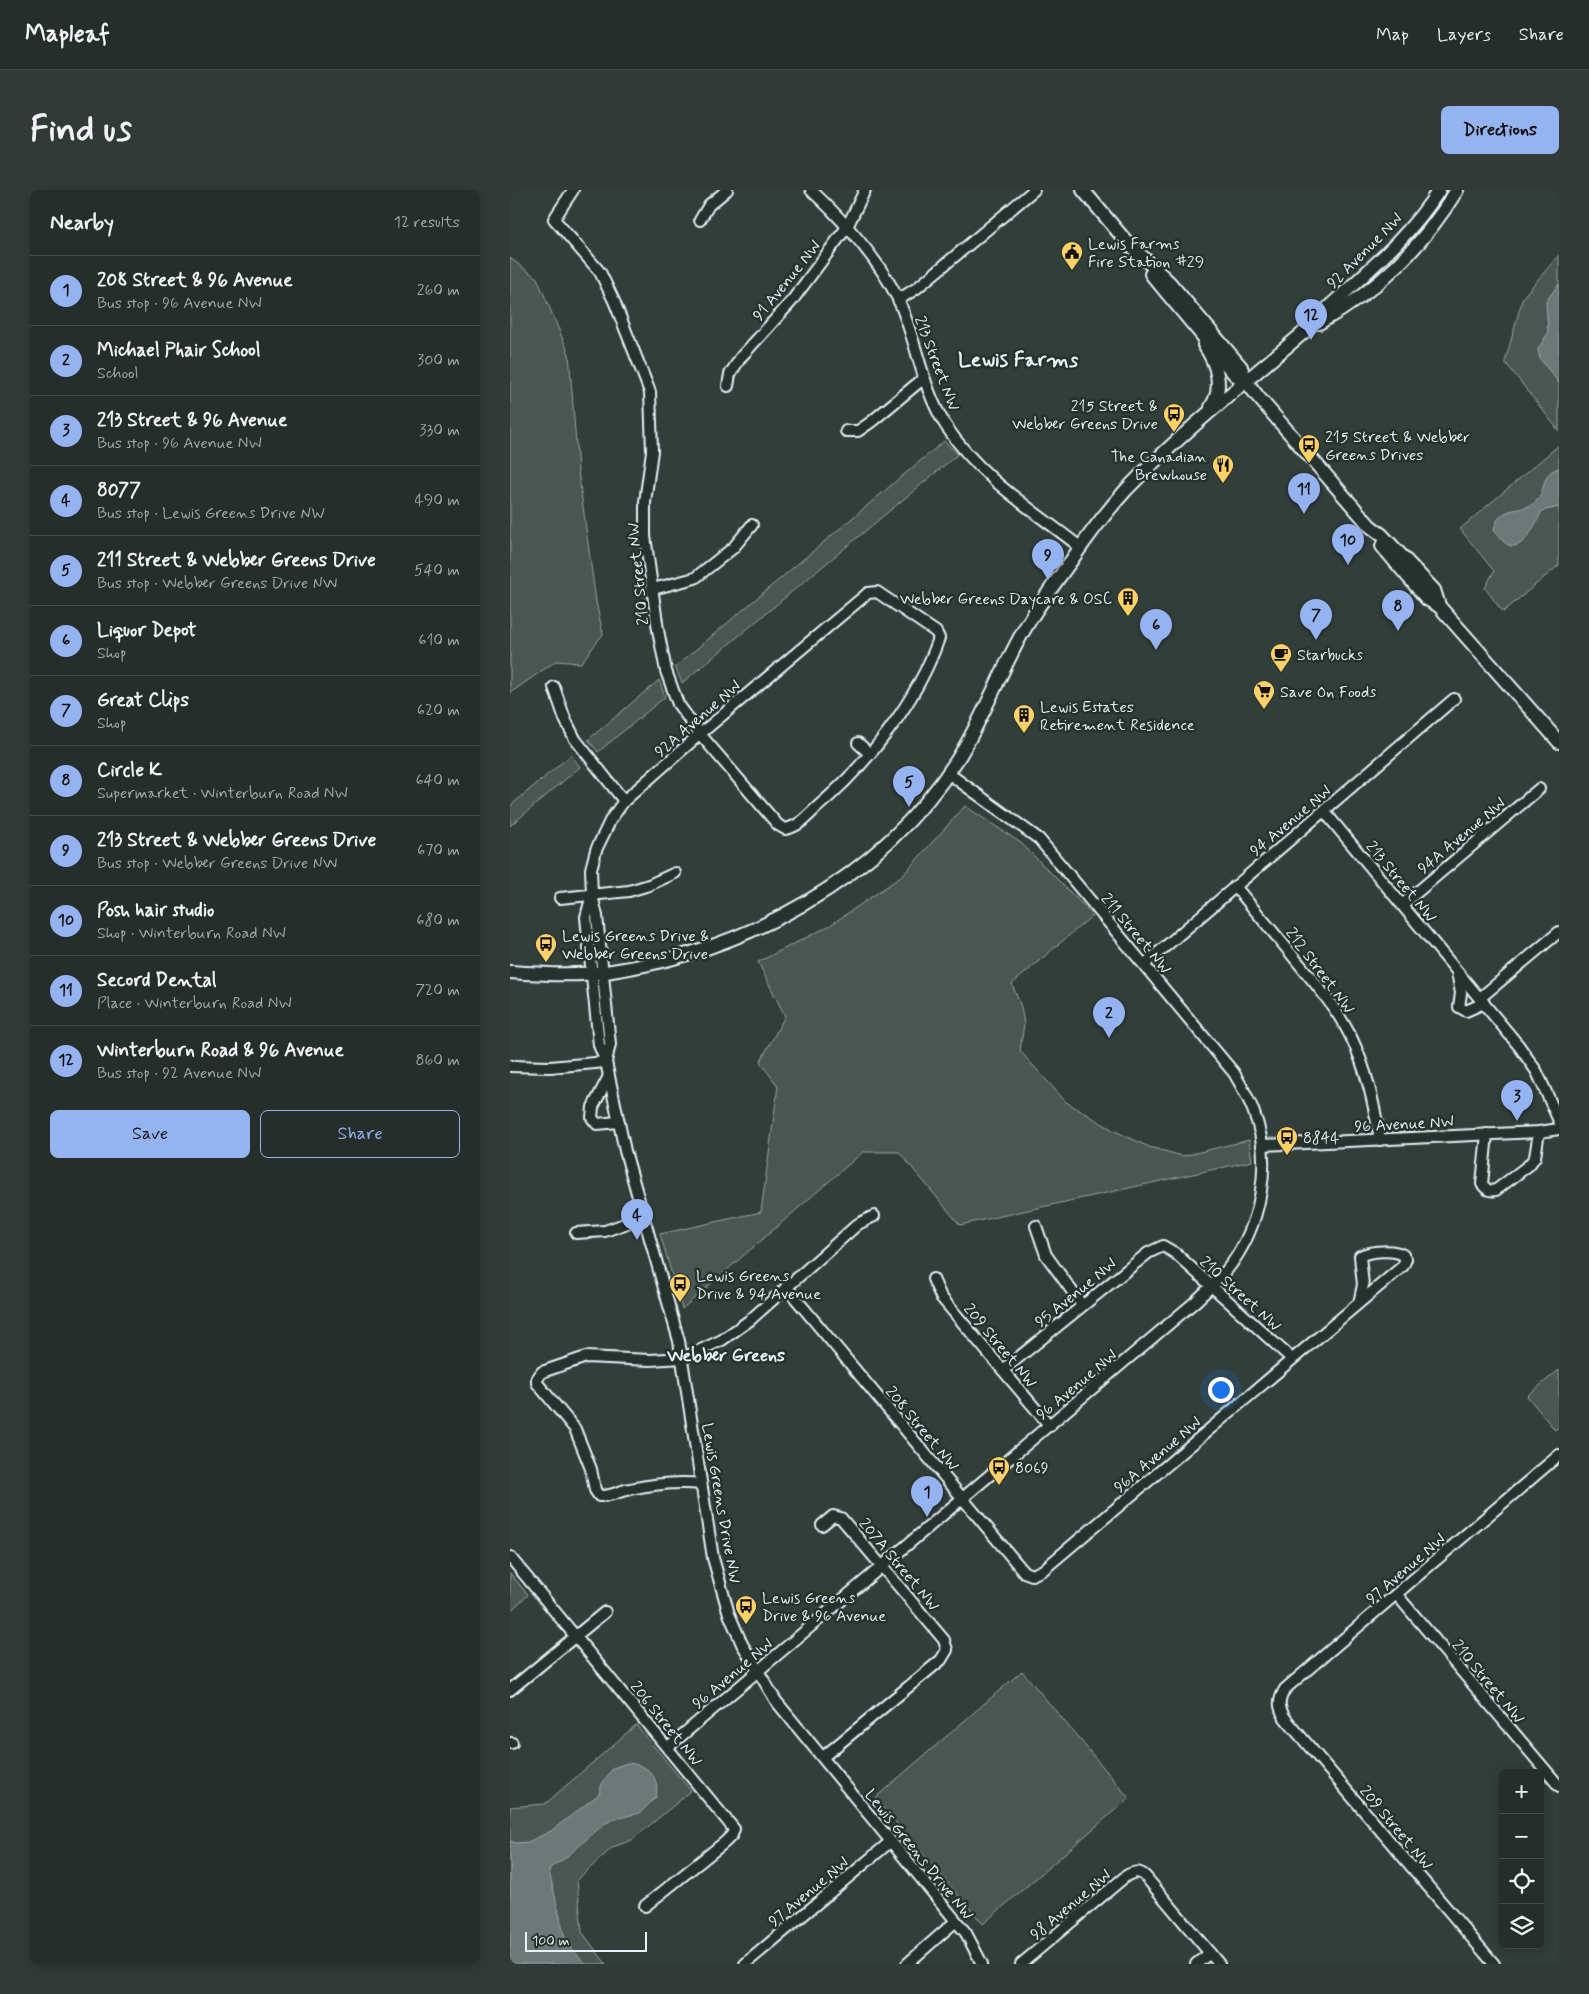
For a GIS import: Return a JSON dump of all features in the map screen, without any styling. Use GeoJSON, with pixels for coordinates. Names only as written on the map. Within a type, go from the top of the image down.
{"type":"FeatureCollection","features":[{"type":"Feature","properties":{"kind":"main road"},"geometry":{"type":"LineString","coordinates":[[1083,190],[1235,375],[1246,380]]}},
{"type":"Feature","properties":{"kind":"main road","name":"92 Avenue NW"},"geometry":{"type":"LineString","coordinates":[[510,972],[555,974],[597,972],[679,957],[720,944],[764,925],[805,904],[852,871],[913,817],[948,773],[970,737],[1024,630],[1080,547],[1123,494],[1170,445],[1306,330],[1400,239],[1421,216],[1440,190]]}},
{"type":"Feature","properties":{"kind":"main road","name":"92 Avenue NW"},"geometry":{"type":"LineString","coordinates":[[1306,330],[1347,308],[1392,272],[1425,237],[1457,190]]}},
{"type":"Feature","properties":{"kind":"main road"},"geometry":{"type":"LineString","coordinates":[[1125,240],[1170,282],[1241,367],[1246,380],[1370,526],[1377,540],[1427,600],[1439,606],[1559,742]]}},
{"type":"Feature","properties":{"kind":"main road"},"geometry":{"type":"LineString","coordinates":[[1186,315],[1206,348],[1218,377],[1218,393],[1205,415]]}},
{"type":"Feature","properties":{"kind":"street","name":"210 Street NW"},"geometry":{"type":"LineString","coordinates":[[573,190],[554,219],[600,272],[614,301],[650,392],[652,451],[645,502],[645,536],[658,630],[666,671],[678,704],[700,734],[778,825],[785,829],[798,824],[836,791],[870,754]]}},
{"type":"Feature","properties":{"kind":"street"},"geometry":{"type":"LineString","coordinates":[[700,220],[709,205],[727,190]]}},
{"type":"Feature","properties":{"kind":"street","name":"213 Street NW"},"geometry":{"type":"LineString","coordinates":[[811,190],[847,227],[877,265],[898,300],[932,400],[946,426],[978,465],[1011,495],[1080,547]]}},
{"type":"Feature","properties":{"kind":"street","name":"91 Avenue NW"},"geometry":{"type":"LineString","coordinates":[[728,386],[730,374],[741,357],[791,302],[847,227],[866,190]]}},
{"type":"Feature","properties":{"kind":"street"},"geometry":{"type":"LineString","coordinates":[[898,300],[917,288],[1034,190]]}},
{"type":"Feature","properties":{"kind":"street"},"geometry":{"type":"LineString","coordinates":[[846,431],[858,431],[924,378]]}},
{"type":"Feature","properties":{"kind":"street"},"geometry":{"type":"LineString","coordinates":[[653,589],[695,578],[733,548],[752,525]]}},
{"type":"Feature","properties":{"kind":"street","name":"92A Avenue NW"},"geometry":{"type":"LineString","coordinates":[[597,972],[586,917],[592,894],[592,869],[596,850],[611,819],[624,801],[700,734],[868,594],[877,592],[936,632],[939,638],[934,652],[906,706],[870,754]]}},
{"type":"Feature","properties":{"kind":"street"},"geometry":{"type":"LineString","coordinates":[[554,687],[564,719],[575,739],[624,801]]}},
{"type":"Feature","properties":{"kind":"street","name":"94 Avenue NW"},"geometry":{"type":"LineString","coordinates":[[1145,964],[1454,699]]}},
{"type":"Feature","properties":{"kind":"street"},"geometry":{"type":"LineString","coordinates":[[858,743],[870,754]]}},
{"type":"Feature","properties":{"kind":"street","name":"211 Street NW"},"geometry":{"type":"LineString","coordinates":[[948,773],[1039,839],[1145,964],[1234,1072],[1254,1111],[1262,1145]]}},
{"type":"Feature","properties":{"kind":"street","name":"94A Avenue NW"},"geometry":{"type":"LineString","coordinates":[[1402,905],[1539,789]]}},
{"type":"Feature","properties":{"kind":"street","name":"213 Street NW"},"geometry":{"type":"LineString","coordinates":[[1324,811],[1457,970],[1537,1072],[1559,1121]]}},
{"type":"Feature","properties":{"kind":"street"},"geometry":{"type":"LineString","coordinates":[[560,898],[629,891],[675,873]]}},
{"type":"Feature","properties":{"kind":"street","name":"212 Street NW"},"geometry":{"type":"LineString","coordinates":[[1235,886],[1313,981],[1332,1006],[1351,1037],[1367,1077],[1380,1140]]}},
{"type":"Feature","properties":{"kind":"street"},"geometry":{"type":"LineString","coordinates":[[1457,970],[1460,988],[1459,1007],[1466,1011],[1482,1001],[1559,932]]}},
{"type":"Feature","properties":{"kind":"street","name":"Lewis Greens Drive NW"},"geometry":{"type":"LineString","coordinates":[[597,972],[599,1045],[606,1062],[618,1122],[683,1358],[713,1558],[724,1598],[742,1644],[776,1701],[966,1933],[982,1964]]}},
{"type":"Feature","properties":{"kind":"street"},"geometry":{"type":"LineString","coordinates":[[510,1066],[550,1067],[606,1062]]}},
{"type":"Feature","properties":{"kind":"street"},"geometry":{"type":"LineString","coordinates":[[609,1076],[593,1107],[592,1118],[597,1124],[618,1122]]}},
{"type":"Feature","properties":{"kind":"street","name":"96 Avenue NW"},"geometry":{"type":"LineString","coordinates":[[668,1747],[1050,1426],[1211,1287],[1226,1271],[1240,1251],[1251,1226],[1256,1212],[1262,1176],[1262,1145],[1539,1132],[1559,1129]]}},
{"type":"Feature","properties":{"kind":"street"},"geometry":{"type":"LineString","coordinates":[[1487,1134],[1482,1184],[1485,1189],[1491,1191],[1496,1190],[1529,1165],[1535,1157],[1539,1132]]}},
{"type":"Feature","properties":{"kind":"street"},"geometry":{"type":"LineString","coordinates":[[701,1484],[679,1481],[660,1483],[622,1490],[608,1497],[599,1496],[595,1490],[591,1469],[575,1429],[537,1383],[537,1379],[542,1372],[586,1357],[650,1360],[683,1358],[722,1340],[750,1320],[858,1224],[874,1216]]}},
{"type":"Feature","properties":{"kind":"street"},"geometry":{"type":"LineString","coordinates":[[576,1233],[605,1230],[644,1217]]}},
{"type":"Feature","properties":{"kind":"street"},"geometry":{"type":"LineString","coordinates":[[1036,1226],[1046,1255],[1082,1305]]}},
{"type":"Feature","properties":{"kind":"street","name":"95 Avenue NW"},"geometry":{"type":"LineString","coordinates":[[1003,1370],[1148,1253],[1163,1246],[1170,1249]]}},
{"type":"Feature","properties":{"kind":"street","name":"210 Street NW"},"geometry":{"type":"LineString","coordinates":[[1170,1249],[1292,1359]]}},
{"type":"Feature","properties":{"kind":"street","name":"96A Avenue NW"},"geometry":{"type":"LineString","coordinates":[[1043,1570],[1292,1359],[1360,1303],[1403,1266],[1406,1259],[1404,1255],[1392,1252],[1368,1253],[1360,1256],[1363,1285],[1360,1303]]}},
{"type":"Feature","properties":{"kind":"street","name":"209 Street NW"},"geometry":{"type":"LineString","coordinates":[[933,1279],[941,1297],[1050,1426]]}},
{"type":"Feature","properties":{"kind":"street","name":"208 Street NW"},"geometry":{"type":"LineString","coordinates":[[786,1287],[1024,1572],[1032,1574],[1043,1570]]}},
{"type":"Feature","properties":{"kind":"street","name":"97 Avenue NW"},"geometry":{"type":"LineString","coordinates":[[1279,1708],[1280,1697],[1285,1689],[1559,1455]]}},
{"type":"Feature","properties":{"kind":"street","name":"207A Street NW"},"geometry":{"type":"LineString","coordinates":[[822,1525],[833,1516],[838,1516],[944,1640],[947,1650],[941,1660],[823,1757]]}},
{"type":"Feature","properties":{"kind":"street","name":"206 Street NW"},"geometry":{"type":"LineString","coordinates":[[510,1557],[734,1829],[726,1842],[645,1906]]}},
{"type":"Feature","properties":{"kind":"street","name":"210 Street NW"},"geometry":{"type":"LineString","coordinates":[[1397,1595],[1559,1786]]}},
{"type":"Feature","properties":{"kind":"street"},"geometry":{"type":"LineString","coordinates":[[510,1690],[605,1612]]}},
{"type":"Feature","properties":{"kind":"street","name":"209 Street NW"},"geometry":{"type":"LineString","coordinates":[[1279,1708],[1285,1718],[1494,1964]]}},
{"type":"Feature","properties":{"kind":"street","name":"97 Avenue NW"},"geometry":{"type":"LineString","coordinates":[[745,1964],[890,1842]]}},
{"type":"Feature","properties":{"kind":"street","name":"98 Avenue NW"},"geometry":{"type":"LineString","coordinates":[[1021,1964],[1126,1876],[1140,1872],[1210,1953]]}},
{"type":"Feature","properties":{"kind":"street"},"geometry":{"type":"LineString","coordinates":[[907,1964],[956,1921]]}},
{"type":"Feature","properties":{"kind":"street"},"geometry":{"type":"LineString","coordinates":[[1196,1964],[1210,1953],[1219,1964]]}},
{"type":"Feature","properties":{"kind":"shaded area"},"geometry":{"type":"Polygon","coordinates":[[[1559,255],[1559,431],[1505,362],[1523,297],[1559,255]]]}},
{"type":"Feature","properties":{"kind":"shaded area"},"geometry":{"type":"Polygon","coordinates":[[[510,258],[537,278],[569,354],[578,470],[596,602],[603,634],[581,663],[556,661],[510,693],[510,258]]]}},
{"type":"Feature","properties":{"kind":"shaded area"},"geometry":{"type":"Polygon","coordinates":[[[1559,284],[1559,383],[1540,359],[1538,349],[1548,333],[1546,301],[1559,284]]]}},
{"type":"Feature","properties":{"kind":"shaded area"},"geometry":{"type":"Polygon","coordinates":[[[944,441],[958,454],[682,683],[675,667],[944,441]]]}},
{"type":"Feature","properties":{"kind":"shaded area"},"geometry":{"type":"Polygon","coordinates":[[[1559,445],[1559,565],[1503,612],[1485,588],[1494,571],[1460,529],[1559,445]]]}},
{"type":"Feature","properties":{"kind":"shaded area"},"geometry":{"type":"Polygon","coordinates":[[[1559,468],[1559,507],[1542,511],[1532,530],[1522,542],[1511,546],[1504,542],[1494,530],[1497,521],[1508,512],[1528,507],[1534,503],[1539,498],[1547,476],[1559,468]]]}},
{"type":"Feature","properties":{"kind":"shaded area"},"geometry":{"type":"Polygon","coordinates":[[[659,680],[665,697],[598,752],[588,740],[659,680]]]}},
{"type":"Feature","properties":{"kind":"shaded area"},"geometry":{"type":"Polygon","coordinates":[[[571,755],[580,767],[510,826],[510,806],[571,755]]]}},
{"type":"Feature","properties":{"kind":"shaded area"},"geometry":{"type":"Polygon","coordinates":[[[965,806],[1021,843],[1093,915],[1012,984],[1021,1007],[1024,1024],[1020,1051],[1066,1102],[1113,1130],[1149,1147],[1183,1156],[1249,1140],[1252,1161],[960,1225],[899,1152],[863,1152],[682,1309],[660,1234],[761,1212],[778,1086],[760,1062],[785,1016],[758,962],[829,926],[902,876],[965,806]]]}},
{"type":"Feature","properties":{"kind":"shaded area"},"geometry":{"type":"Polygon","coordinates":[[[1559,1370],[1559,1427],[1555,1430],[1527,1396],[1559,1370]]]}},
{"type":"Feature","properties":{"kind":"shaded area"},"geometry":{"type":"Polygon","coordinates":[[[510,1573],[528,1595],[510,1611],[510,1573]]]}},
{"type":"Feature","properties":{"kind":"shaded area"},"geometry":{"type":"Polygon","coordinates":[[[1022,1671],[1129,1798],[983,1924],[875,1798],[1022,1671]]]}},
{"type":"Feature","properties":{"kind":"shaded area"},"geometry":{"type":"Polygon","coordinates":[[[636,1725],[691,1791],[632,1840],[613,1847],[577,1880],[582,1932],[606,1964],[510,1964],[510,1807],[545,1804],[636,1725]]]}},
{"type":"Feature","properties":{"kind":"shaded area"},"geometry":{"type":"Polygon","coordinates":[[[627,1763],[641,1766],[650,1772],[656,1783],[656,1797],[640,1813],[614,1819],[604,1824],[564,1859],[551,1867],[549,1871],[566,1943],[586,1964],[510,1964],[510,1841],[516,1843],[528,1842],[551,1831],[599,1794],[602,1784],[613,1768],[627,1763]]]}},
{"type":"Feature","properties":{"kind":"place","name":"Lewis Farms Fire Station #29"},"geometry":{"type":"Point","coordinates":[1072,271]}},
{"type":"Feature","properties":{"kind":"place","name":"Winterburn Road & 96 Avenue"},"geometry":{"type":"Point","coordinates":[1311,340]}},
{"type":"Feature","properties":{"kind":"place","name":"215 Street & Webber Greens Drive"},"geometry":{"type":"Point","coordinates":[1174,433]}},
{"type":"Feature","properties":{"kind":"place","name":"215 Street & Webber Greens Drives"},"geometry":{"type":"Point","coordinates":[1309,464]}},
{"type":"Feature","properties":{"kind":"place","name":"The Canadian Brewhouse"},"geometry":{"type":"Point","coordinates":[1223,484]}},
{"type":"Feature","properties":{"kind":"place","name":"Secord Dental"},"geometry":{"type":"Point","coordinates":[1304,514]}},
{"type":"Feature","properties":{"kind":"place","name":"Posh hair studio"},"geometry":{"type":"Point","coordinates":[1348,565]}},
{"type":"Feature","properties":{"kind":"place","name":"213 Street & Webber Greens Drive"},"geometry":{"type":"Point","coordinates":[1048,580]}},
{"type":"Feature","properties":{"kind":"place","name":"Webber Greens Daycare & OSC"},"geometry":{"type":"Point","coordinates":[1128,617]}},
{"type":"Feature","properties":{"kind":"place","name":"Circle K"},"geometry":{"type":"Point","coordinates":[1398,631]}},
{"type":"Feature","properties":{"kind":"place","name":"Great Clips"},"geometry":{"type":"Point","coordinates":[1316,640]}},
{"type":"Feature","properties":{"kind":"place","name":"Liquor Depot"},"geometry":{"type":"Point","coordinates":[1156,650]}},
{"type":"Feature","properties":{"kind":"place","name":"Starbucks"},"geometry":{"type":"Point","coordinates":[1281,673]}},
{"type":"Feature","properties":{"kind":"place","name":"Save On Foods"},"geometry":{"type":"Point","coordinates":[1264,710]}},
{"type":"Feature","properties":{"kind":"place","name":"Lewis Estates Retirement Residence"},"geometry":{"type":"Point","coordinates":[1024,734]}},
{"type":"Feature","properties":{"kind":"place","name":"211 Street & Webber Greens Drive"},"geometry":{"type":"Point","coordinates":[909,807]}},
{"type":"Feature","properties":{"kind":"place","name":"Lewis Greens Drive & Webber Greens Drive"},"geometry":{"type":"Point","coordinates":[546,963]}},
{"type":"Feature","properties":{"kind":"place","name":"Michael Phair School"},"geometry":{"type":"Point","coordinates":[1109,1038]}},
{"type":"Feature","properties":{"kind":"place","name":"213 Street & 96 Avenue"},"geometry":{"type":"Point","coordinates":[1517,1121]}},
{"type":"Feature","properties":{"kind":"place","name":"8844"},"geometry":{"type":"Point","coordinates":[1287,1156]}},
{"type":"Feature","properties":{"kind":"place","name":"8077"},"geometry":{"type":"Point","coordinates":[637,1240]}},
{"type":"Feature","properties":{"kind":"place","name":"Lewis Greens Drive & 94 Avenue"},"geometry":{"type":"Point","coordinates":[680,1303]}},
{"type":"Feature","properties":{"kind":"place","name":"8069"},"geometry":{"type":"Point","coordinates":[999,1486]}},
{"type":"Feature","properties":{"kind":"place","name":"208 Street & 96 Avenue"},"geometry":{"type":"Point","coordinates":[927,1517]}},
{"type":"Feature","properties":{"kind":"place","name":"Lewis Greens Drive & 96 Avenue"},"geometry":{"type":"Point","coordinates":[746,1625]}},
{"type":"Feature","properties":{"kind":"district","name":"Lewis Farms"},"geometry":{"type":"Point","coordinates":[1018,359]}},
{"type":"Feature","properties":{"kind":"district","name":"Webber Greens"},"geometry":{"type":"Point","coordinates":[726,1355]}}]}
